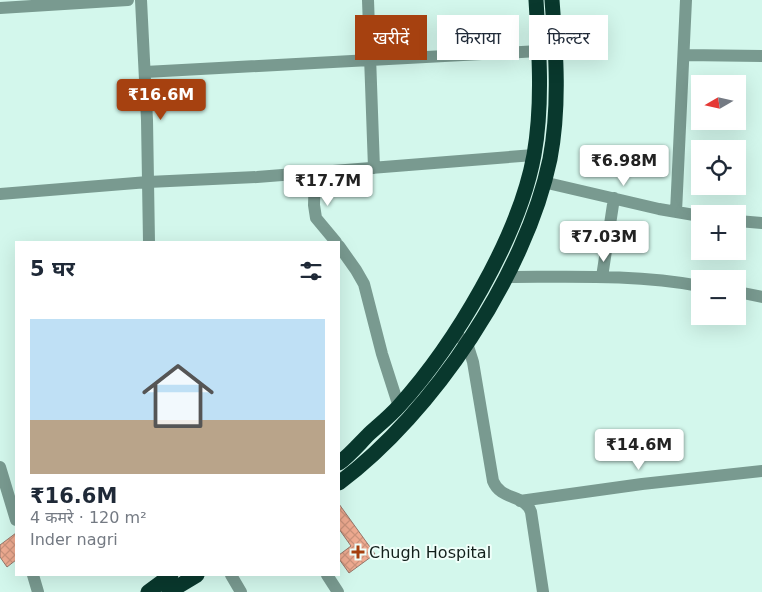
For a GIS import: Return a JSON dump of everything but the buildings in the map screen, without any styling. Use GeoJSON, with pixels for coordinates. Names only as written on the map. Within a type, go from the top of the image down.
{"type":"FeatureCollection","features":[{"type":"Feature","properties":{"kind":"highway"},"geometry":{"type":"LineString","coordinates":[[536,0],[537,15]]}},
{"type":"Feature","properties":{"kind":"highway"},"geometry":{"type":"LineString","coordinates":[[340,482],[363,465],[398,431],[432,392],[467,343],[505,277],[529,226],[550,158],[556,86],[552,0]]}},
{"type":"Feature","properties":{"kind":"highway"},"geometry":{"type":"LineString","coordinates":[[340,459],[399,407],[437,359],[498,256],[514,220],[534,155],[540,85],[539,60]]}},
{"type":"Feature","properties":{"kind":"highway"},"geometry":{"type":"LineString","coordinates":[[148,592],[168,582],[193,576]]}},
{"type":"Feature","properties":{"kind":"street"},"geometry":{"type":"LineString","coordinates":[[0,8],[128,0]]}},
{"type":"Feature","properties":{"kind":"street"},"geometry":{"type":"LineString","coordinates":[[141,0],[145,72],[149,241]]}},
{"type":"Feature","properties":{"kind":"street"},"geometry":{"type":"LineString","coordinates":[[368,0],[368,15]]}},
{"type":"Feature","properties":{"kind":"street"},"geometry":{"type":"LineString","coordinates":[[676,212],[686,0]]}},
{"type":"Feature","properties":{"kind":"street"},"geometry":{"type":"LineString","coordinates":[[427,57],[529,52]]}},
{"type":"Feature","properties":{"kind":"street"},"geometry":{"type":"LineString","coordinates":[[684,55],[762,56]]}},
{"type":"Feature","properties":{"kind":"street"},"geometry":{"type":"LineString","coordinates":[[145,72],[370,60],[374,168]]}},
{"type":"Feature","properties":{"kind":"street"},"geometry":{"type":"LineString","coordinates":[[0,194],[148,182],[258,177],[534,155]]}},
{"type":"Feature","properties":{"kind":"street"},"geometry":{"type":"LineString","coordinates":[[315,172],[314,205],[316,218],[335,241]]}},
{"type":"Feature","properties":{"kind":"street"},"geometry":{"type":"LineString","coordinates":[[544,182],[691,214]]}},
{"type":"Feature","properties":{"kind":"street"},"geometry":{"type":"LineString","coordinates":[[602,277],[614,198]]}},
{"type":"Feature","properties":{"kind":"street"},"geometry":{"type":"LineString","coordinates":[[746,221],[762,224]]}},
{"type":"Feature","properties":{"kind":"street"},"geometry":{"type":"LineString","coordinates":[[343,259],[364,284],[370,300],[382,354],[399,407]]}},
{"type":"Feature","properties":{"kind":"street"},"geometry":{"type":"LineString","coordinates":[[505,277],[636,278],[691,285]]}},
{"type":"Feature","properties":{"kind":"street"},"geometry":{"type":"LineString","coordinates":[[746,294],[762,297]]}},
{"type":"Feature","properties":{"kind":"street"},"geometry":{"type":"LineString","coordinates":[[454,333],[467,343],[477,380],[493,482],[500,492],[527,504],[531,512],[543,592]]}},
{"type":"Feature","properties":{"kind":"street"},"geometry":{"type":"LineString","coordinates":[[0,467],[15,517]]}},
{"type":"Feature","properties":{"kind":"street"},"geometry":{"type":"LineString","coordinates":[[520,501],[642,484],[762,471]]}},
{"type":"Feature","properties":{"kind":"street"},"geometry":{"type":"LineString","coordinates":[[33,576],[38,592]]}},
{"type":"Feature","properties":{"kind":"street"},"geometry":{"type":"LineString","coordinates":[[232,576],[241,592]]}},
{"type":"Feature","properties":{"kind":"street"},"geometry":{"type":"LineString","coordinates":[[328,576],[338,592]]}},
{"type":"Feature","properties":{"kind":"place","name":"Chugh Hospital"},"geometry":{"type":"Point","coordinates":[358,552]}}]}
